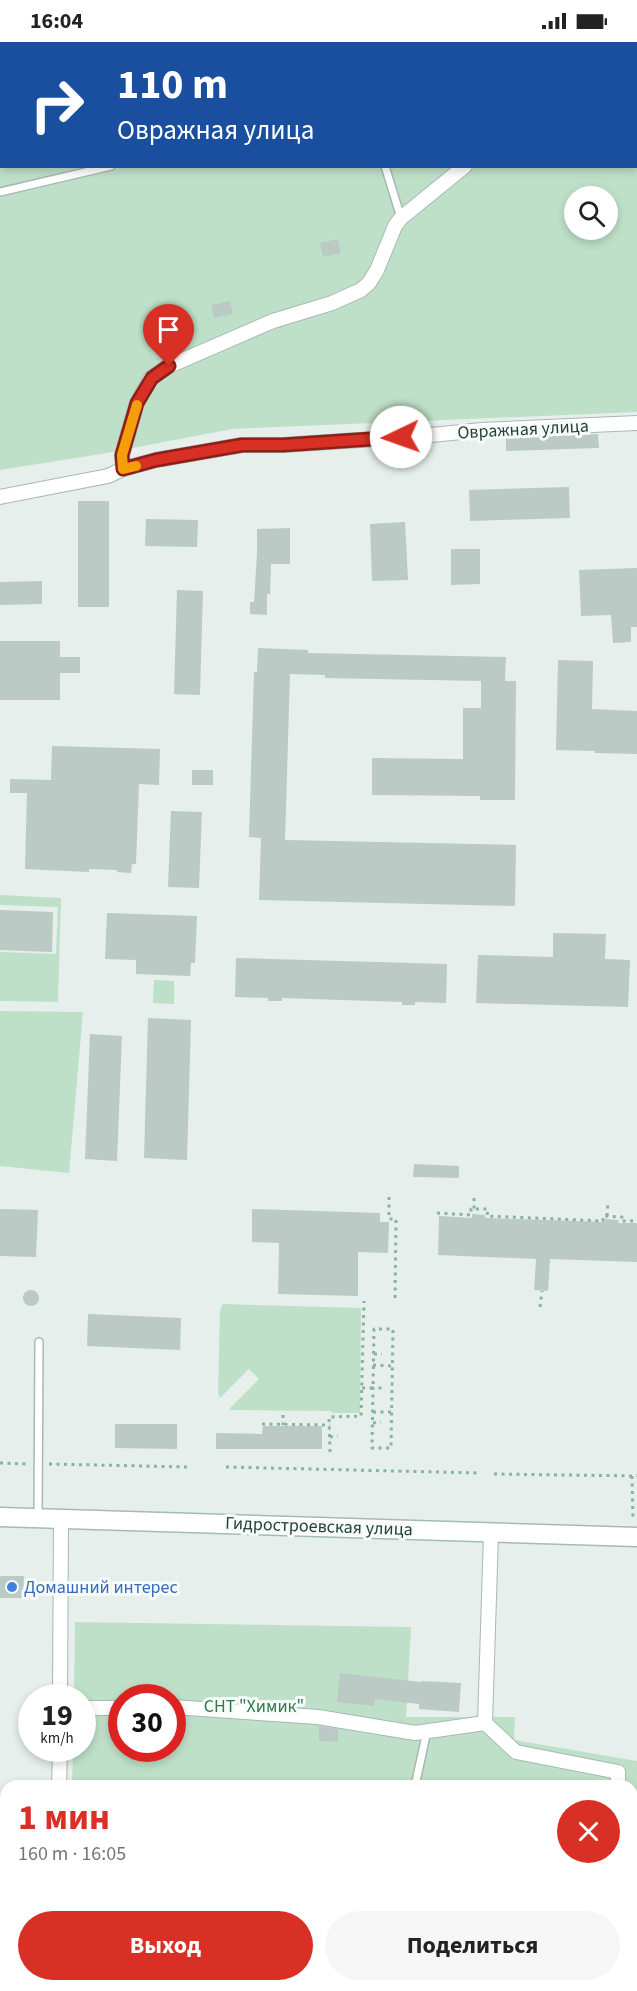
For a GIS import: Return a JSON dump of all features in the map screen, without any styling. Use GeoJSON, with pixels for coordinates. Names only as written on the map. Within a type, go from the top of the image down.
{"type":"FeatureCollection","features":[{"type":"Feature","properties":{"kind":"street"},"geometry":{"type":"LineString","coordinates":[[123,469],[122,455],[137,403],[152,378],[169,366],[273,321],[332,303],[361,290],[369,283],[377,270],[395,226],[401,218],[463,168]]}},
{"type":"Feature","properties":{"kind":"street","name":"Овражная улица"},"geometry":{"type":"LineString","coordinates":[[0,497],[108,476],[123,469],[156,460],[242,445],[283,445],[482,430],[637,423]]}},
{"type":"Feature","properties":{"kind":"street","name":"Гидростроевская улица"},"geometry":{"type":"LineString","coordinates":[[0,1517],[635,1537]]}},
{"type":"Feature","properties":{"kind":"street"},"geometry":{"type":"LineString","coordinates":[[60,1684],[61,1520]]}},
{"type":"Feature","properties":{"kind":"street"},"geometry":{"type":"LineString","coordinates":[[491,1534],[485,1723],[516,1752],[618,1772],[618,1780]]}},
{"type":"Feature","properties":{"kind":"street"},"geometry":{"type":"LineString","coordinates":[[186,1708],[318,1717],[416,1733],[485,1723]]}},
{"type":"Feature","properties":{"kind":"street"},"geometry":{"type":"LineString","coordinates":[[59,1780],[60,1762]]}},
{"type":"Feature","properties":{"kind":"lane"},"geometry":{"type":"LineString","coordinates":[[63,168],[65,177]]}},
{"type":"Feature","properties":{"kind":"lane"},"geometry":{"type":"LineString","coordinates":[[0,192],[103,168]]}},
{"type":"Feature","properties":{"kind":"lane"},"geometry":{"type":"LineString","coordinates":[[386,168],[401,218]]}},
{"type":"Feature","properties":{"kind":"lane"},"geometry":{"type":"LineString","coordinates":[[38,1518],[39,1342]]}},
{"type":"Feature","properties":{"kind":"lane"},"geometry":{"type":"LineString","coordinates":[[417,1780],[427,1731]]}},
{"type":"Feature","properties":{"kind":"path"},"geometry":{"type":"LineString","coordinates":[[389,1197],[389,1219],[396,1219],[395,1302]]}},
{"type":"Feature","properties":{"kind":"path"},"geometry":{"type":"LineString","coordinates":[[437,1213],[471,1215],[471,1209],[474,1209],[474,1198]]}},
{"type":"Feature","properties":{"kind":"path"},"geometry":{"type":"LineString","coordinates":[[607,1216],[608,1201]]}},
{"type":"Feature","properties":{"kind":"path"},"geometry":{"type":"LineString","coordinates":[[474,1209],[488,1209],[487,1216],[603,1221],[603,1216],[607,1216],[622,1217],[621,1221],[637,1221]]}},
{"type":"Feature","properties":{"kind":"path"},"geometry":{"type":"LineString","coordinates":[[540,1307],[542,1291]]}},
{"type":"Feature","properties":{"kind":"path"},"geometry":{"type":"LineString","coordinates":[[330,1452],[329,1417],[361,1416],[364,1301]]}},
{"type":"Feature","properties":{"kind":"path"},"geometry":{"type":"LineString","coordinates":[[374,1329],[393,1329],[391,1448],[372,1448],[373,1365],[374,1329]]}},
{"type":"Feature","properties":{"kind":"path"},"geometry":{"type":"LineString","coordinates":[[374,1354],[382,1354]]}},
{"type":"Feature","properties":{"kind":"path"},"geometry":{"type":"LineString","coordinates":[[373,1365],[393,1366]]}},
{"type":"Feature","properties":{"kind":"path"},"geometry":{"type":"LineString","coordinates":[[362,1388],[382,1388]]}},
{"type":"Feature","properties":{"kind":"path"},"geometry":{"type":"LineString","coordinates":[[373,1412],[392,1412]]}},
{"type":"Feature","properties":{"kind":"path"},"geometry":{"type":"LineString","coordinates":[[283,1415],[283,1425]]}},
{"type":"Feature","properties":{"kind":"path"},"geometry":{"type":"LineString","coordinates":[[373,1423],[381,1422]]}},
{"type":"Feature","properties":{"kind":"path"},"geometry":{"type":"LineString","coordinates":[[262,1424],[330,1425]]}},
{"type":"Feature","properties":{"kind":"path"},"geometry":{"type":"LineString","coordinates":[[330,1437],[338,1436]]}},
{"type":"Feature","properties":{"kind":"path"},"geometry":{"type":"LineString","coordinates":[[0,1463],[31,1464]]}},
{"type":"Feature","properties":{"kind":"path"},"geometry":{"type":"LineString","coordinates":[[45,1464],[188,1467]]}},
{"type":"Feature","properties":{"kind":"path"},"geometry":{"type":"LineString","coordinates":[[226,1467],[479,1473]]}},
{"type":"Feature","properties":{"kind":"path"},"geometry":{"type":"LineString","coordinates":[[494,1474],[635,1476],[635,1537]]}},
{"type":"Feature","properties":{"kind":"green space"},"geometry":{"type":"Polygon","coordinates":[[[0,168],[637,168],[637,412],[232,429],[101,454],[0,470],[0,168]]]}},
{"type":"Feature","properties":{"kind":"green space"},"geometry":{"type":"Polygon","coordinates":[[[0,895],[61,898],[58,1002],[0,1001],[0,952],[56,954],[58,907],[0,905],[0,895]]]}},
{"type":"Feature","properties":{"kind":"green space"},"geometry":{"type":"Polygon","coordinates":[[[154,980],[174,981],[174,1004],[153,1003],[154,980]]]}},
{"type":"Feature","properties":{"kind":"green space"},"geometry":{"type":"Polygon","coordinates":[[[0,1011],[83,1012],[69,1173],[0,1166],[0,1011]]]}},
{"type":"Feature","properties":{"kind":"green space"},"geometry":{"type":"Polygon","coordinates":[[[223,1304],[361,1308],[360,1413],[230,1410],[259,1379],[249,1369],[220,1398],[218,1394],[220,1310],[223,1304]]]}},
{"type":"Feature","properties":{"kind":"green space","name":"СНТ \"Химик\""},"geometry":{"type":"Polygon","coordinates":[[[75,1622],[411,1627],[406,1717],[515,1717],[514,1740],[637,1761],[637,1780],[72,1780],[73,1762],[96,1762],[96,1684],[74,1684],[75,1622]]]}},
{"type":"Feature","properties":{"kind":"building"},"geometry":{"type":"Polygon","coordinates":[[[338,239],[341,253],[323,257],[320,243],[338,239]]]}},
{"type":"Feature","properties":{"kind":"building"},"geometry":{"type":"Polygon","coordinates":[[[230,301],[233,314],[214,318],[211,305],[230,301]]]}},
{"type":"Feature","properties":{"kind":"building"},"geometry":{"type":"Polygon","coordinates":[[[598,434],[599,448],[506,451],[506,438],[598,434]]]}},
{"type":"Feature","properties":{"kind":"building"},"geometry":{"type":"Polygon","coordinates":[[[569,487],[570,518],[470,521],[469,490],[569,487]]]}},
{"type":"Feature","properties":{"kind":"building"},"geometry":{"type":"Polygon","coordinates":[[[78,501],[109,501],[109,607],[78,607],[78,501]]]}},
{"type":"Feature","properties":{"kind":"building"},"geometry":{"type":"Polygon","coordinates":[[[146,519],[198,520],[197,547],[145,546],[146,519]]]}},
{"type":"Feature","properties":{"kind":"building"},"geometry":{"type":"Polygon","coordinates":[[[405,522],[408,580],[372,581],[370,524],[405,522]]]}},
{"type":"Feature","properties":{"kind":"building"},"geometry":{"type":"Polygon","coordinates":[[[290,528],[290,564],[271,564],[267,615],[250,614],[250,602],[254,602],[257,529],[290,528]]]}},
{"type":"Feature","properties":{"kind":"building"},"geometry":{"type":"Polygon","coordinates":[[[451,549],[480,549],[480,584],[451,585],[451,549]]]}},
{"type":"Feature","properties":{"kind":"building"},"geometry":{"type":"Polygon","coordinates":[[[637,568],[637,627],[631,627],[631,642],[613,643],[611,615],[581,616],[579,570],[637,568]]]}},
{"type":"Feature","properties":{"kind":"building"},"geometry":{"type":"Polygon","coordinates":[[[42,581],[42,604],[0,605],[0,582],[42,581]]]}},
{"type":"Feature","properties":{"kind":"building"},"geometry":{"type":"Polygon","coordinates":[[[177,590],[203,591],[200,695],[174,694],[177,590]]]}},
{"type":"Feature","properties":{"kind":"building"},"geometry":{"type":"Polygon","coordinates":[[[0,641],[60,641],[60,657],[80,657],[80,673],[60,673],[60,700],[0,700],[0,641]]]}},
{"type":"Feature","properties":{"kind":"building"},"geometry":{"type":"Polygon","coordinates":[[[258,648],[308,650],[308,653],[506,657],[505,681],[516,681],[515,800],[480,800],[480,796],[372,795],[372,758],[463,759],[463,708],[481,708],[481,681],[325,678],[325,675],[290,674],[285,840],[516,845],[515,906],[259,900],[261,838],[249,837],[254,672],[257,672],[258,648]]]}},
{"type":"Feature","properties":{"kind":"building"},"geometry":{"type":"Polygon","coordinates":[[[558,660],[593,661],[592,709],[637,711],[637,754],[556,750],[558,660]]]}},
{"type":"Feature","properties":{"kind":"building"},"geometry":{"type":"Polygon","coordinates":[[[52,746],[160,749],[159,785],[139,784],[136,864],[132,864],[131,873],[117,872],[117,870],[89,869],[89,872],[25,869],[27,793],[10,793],[10,779],[51,780],[52,746]]]}},
{"type":"Feature","properties":{"kind":"building"},"geometry":{"type":"Polygon","coordinates":[[[192,770],[213,770],[213,785],[192,785],[192,770]]]}},
{"type":"Feature","properties":{"kind":"building"},"geometry":{"type":"Polygon","coordinates":[[[171,811],[202,812],[199,888],[168,887],[171,811]]]}},
{"type":"Feature","properties":{"kind":"building"},"geometry":{"type":"Polygon","coordinates":[[[0,910],[53,912],[52,952],[0,950],[0,910]]]}},
{"type":"Feature","properties":{"kind":"building"},"geometry":{"type":"Polygon","coordinates":[[[107,913],[197,916],[195,963],[191,963],[190,976],[136,974],[136,960],[105,959],[107,913]]]}},
{"type":"Feature","properties":{"kind":"building"},"geometry":{"type":"Polygon","coordinates":[[[553,933],[606,934],[605,959],[630,960],[628,1007],[476,1003],[478,955],[553,957],[553,933]]]}},
{"type":"Feature","properties":{"kind":"building"},"geometry":{"type":"Polygon","coordinates":[[[236,958],[447,964],[446,1003],[415,1002],[415,1005],[402,1005],[402,1002],[282,998],[282,1001],[268,1001],[268,998],[235,997],[236,958]]]}},
{"type":"Feature","properties":{"kind":"building"},"geometry":{"type":"Polygon","coordinates":[[[148,1018],[191,1020],[187,1160],[144,1158],[148,1018]]]}},
{"type":"Feature","properties":{"kind":"building"},"geometry":{"type":"Polygon","coordinates":[[[90,1034],[122,1036],[117,1161],[85,1159],[90,1034]]]}},
{"type":"Feature","properties":{"kind":"building"},"geometry":{"type":"Polygon","coordinates":[[[414,1164],[459,1166],[459,1178],[413,1177],[414,1164]]]}},
{"type":"Feature","properties":{"kind":"building"},"geometry":{"type":"Polygon","coordinates":[[[0,1209],[38,1210],[36,1257],[0,1256],[0,1209]]]}},
{"type":"Feature","properties":{"kind":"building"},"geometry":{"type":"Polygon","coordinates":[[[252,1209],[380,1213],[380,1222],[389,1222],[388,1253],[358,1252],[358,1296],[278,1294],[279,1243],[252,1242],[252,1209]]]}},
{"type":"Feature","properties":{"kind":"building"},"geometry":{"type":"Polygon","coordinates":[[[472,1214],[485,1215],[485,1218],[605,1222],[605,1219],[619,1220],[618,1223],[637,1223],[637,1262],[550,1259],[548,1291],[534,1290],[536,1259],[438,1255],[439,1216],[472,1218],[472,1214]]]}},
{"type":"Feature","properties":{"kind":"building"},"geometry":{"type":"Polygon","coordinates":[[[31,1290],[39,1298],[31,1306],[23,1298],[31,1290]]]}},
{"type":"Feature","properties":{"kind":"building"},"geometry":{"type":"Polygon","coordinates":[[[88,1314],[181,1318],[180,1350],[87,1346],[88,1314]]]}},
{"type":"Feature","properties":{"kind":"building"},"geometry":{"type":"Polygon","coordinates":[[[115,1424],[177,1424],[177,1449],[115,1448],[115,1424]]]}},
{"type":"Feature","properties":{"kind":"building"},"geometry":{"type":"Polygon","coordinates":[[[263,1426],[322,1426],[322,1449],[216,1449],[216,1433],[262,1434],[263,1426]]]}},
{"type":"Feature","properties":{"kind":"building","name":"Домашний интерес"},"geometry":{"type":"Polygon","coordinates":[[[0,1576],[24,1576],[23,1598],[0,1598],[0,1576]]]}},
{"type":"Feature","properties":{"kind":"building"},"geometry":{"type":"Polygon","coordinates":[[[340,1673],[421,1682],[461,1683],[459,1712],[419,1709],[419,1704],[375,1699],[374,1706],[337,1702],[340,1673]]]}},
{"type":"Feature","properties":{"kind":"building"},"geometry":{"type":"Polygon","coordinates":[[[319,1726],[338,1729],[338,1742],[319,1741],[319,1726]]]}},
{"type":"Feature","properties":{"kind":"slow traffic"},"geometry":{"type":"LineString","coordinates":[[136,466],[123,469],[122,455],[137,405]]}},
{"type":"Feature","properties":{"kind":"place","name":"Домашний интерес"},"geometry":{"type":"Point","coordinates":[12,1587]}},
{"type":"Feature","properties":{"kind":"route"},"geometry":{"type":"LineString","coordinates":[[169,366],[152,378],[137,403],[122,455],[123,469],[156,460],[242,445],[283,445],[401,437]]}}]}
